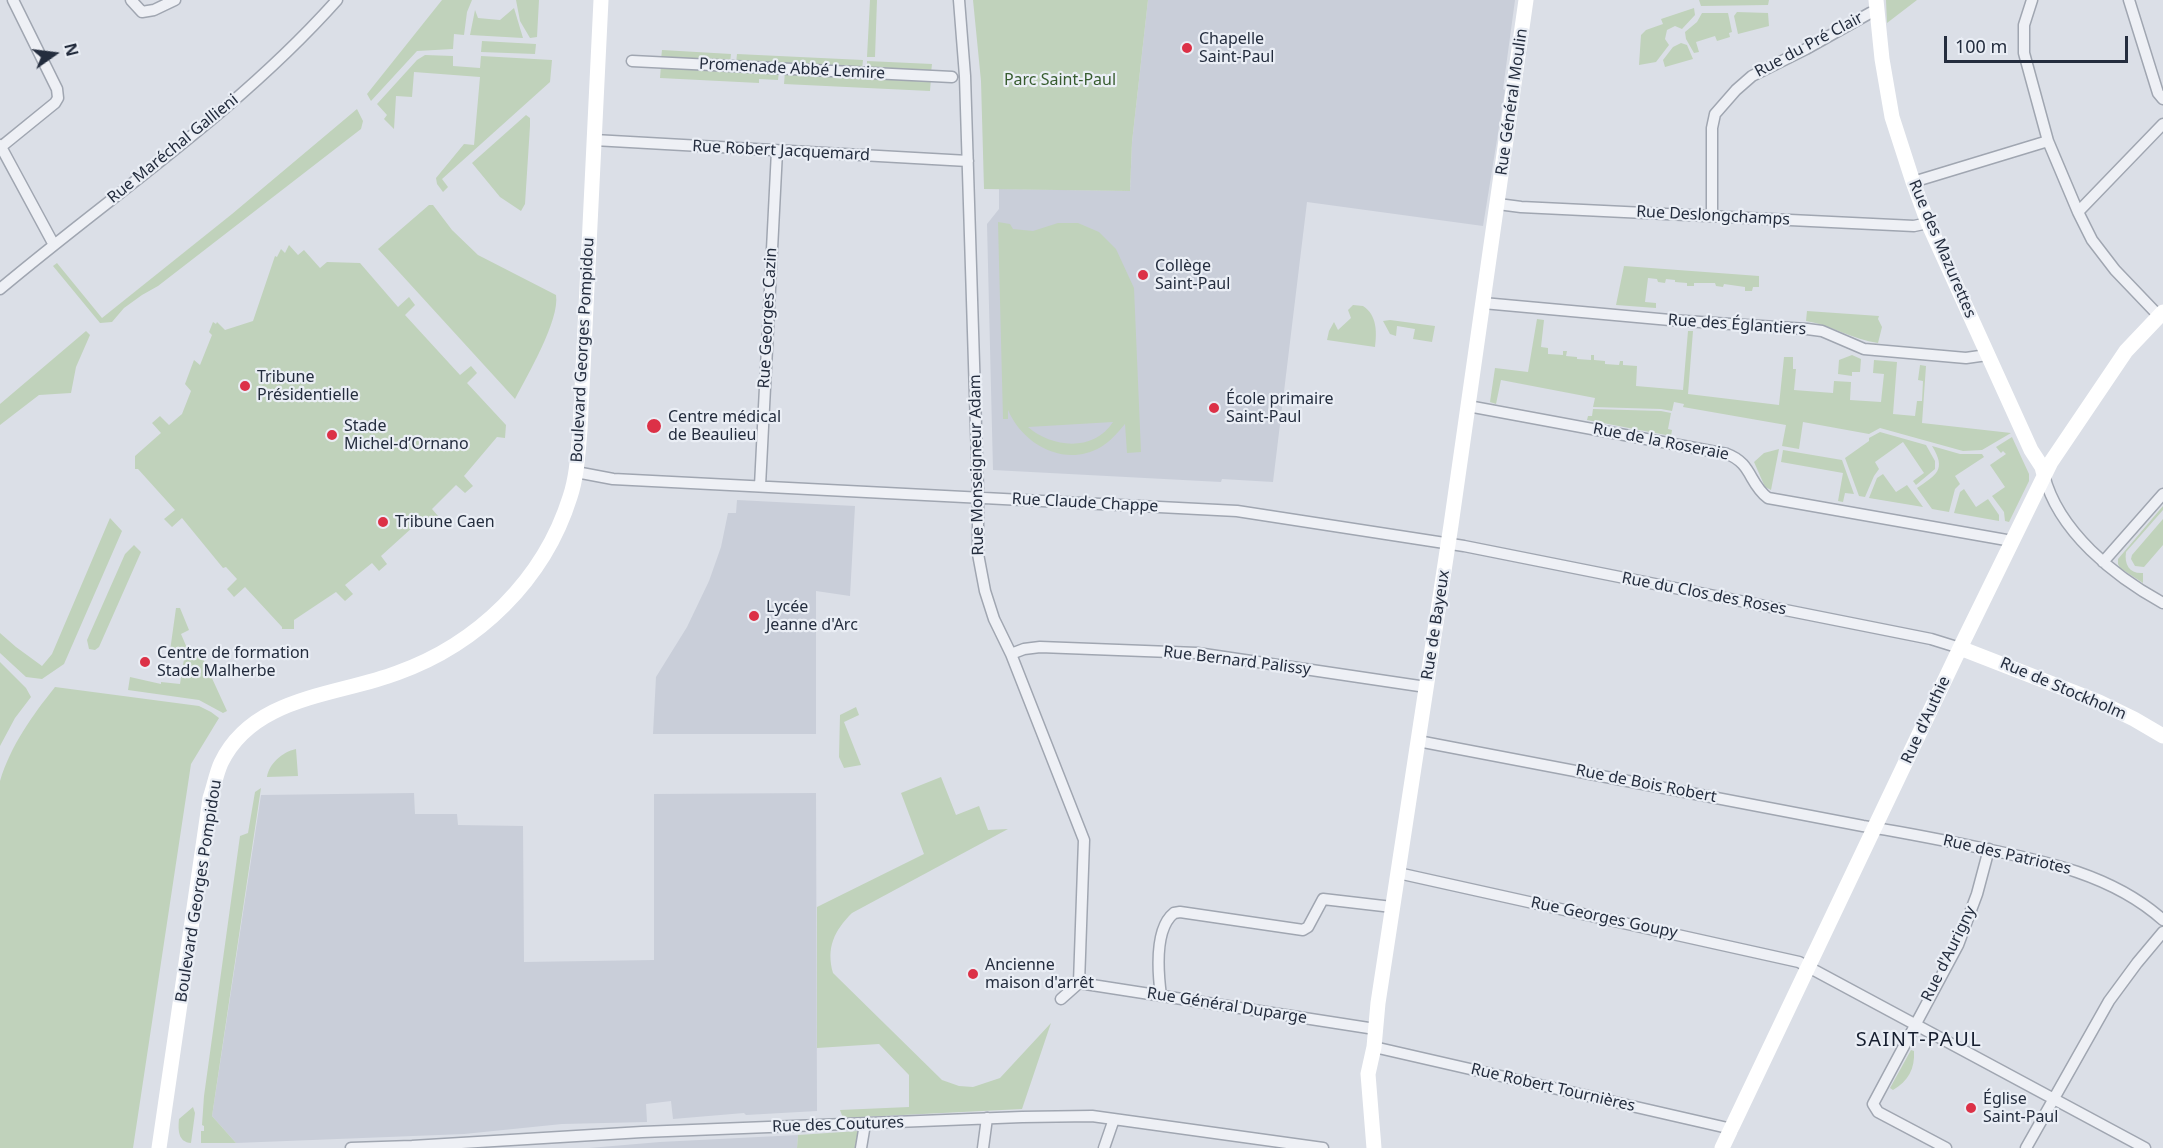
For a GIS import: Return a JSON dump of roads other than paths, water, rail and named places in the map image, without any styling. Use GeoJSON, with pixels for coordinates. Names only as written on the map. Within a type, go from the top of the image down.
{"type":"FeatureCollection","features":[{"type":"Feature","properties":{"kind":"street"},"geometry":{"type":"LineString","coordinates":[[13,0],[57,89],[58,98],[55,104],[1,146],[54,245]]}},
{"type":"Feature","properties":{"kind":"street"},"geometry":{"type":"LineString","coordinates":[[131,0],[142,12],[154,10],[175,0]]}},
{"type":"Feature","properties":{"kind":"street","name":"Rue Maréchal Gallieni"},"geometry":{"type":"LineString","coordinates":[[0,289],[214,117],[299,41],[337,0]]}},
{"type":"Feature","properties":{"kind":"street","name":"Boulevard Georges Pompidou"},"geometry":{"type":"LineString","coordinates":[[167,1148],[220,799],[226,776],[238,755],[258,731],[294,710],[364,693],[404,680],[446,660],[494,625],[529,591],[550,557],[572,513],[589,402],[601,0]]}},
{"type":"Feature","properties":{"kind":"street","name":"Boulevard Georges Pompidou"},"geometry":{"type":"LineString","coordinates":[[598,141],[609,0]]}},
{"type":"Feature","properties":{"kind":"street","name":"Rue Monseigneur Adam"},"geometry":{"type":"LineString","coordinates":[[959,0],[965,76],[980,571],[994,619],[1011,654],[1084,840],[1080,983]]}},
{"type":"Feature","properties":{"kind":"street","name":"Rue Général Moulin"},"geometry":{"type":"LineString","coordinates":[[1497,204],[1526,0]]}},
{"type":"Feature","properties":{"kind":"street"},"geometry":{"type":"LineString","coordinates":[[2032,0],[2024,25],[2024,53],[2048,141],[2078,212],[2104,256],[2161,314]]}},
{"type":"Feature","properties":{"kind":"street"},"geometry":{"type":"LineString","coordinates":[[2129,0],[2158,93],[2163,99]]}},
{"type":"Feature","properties":{"kind":"street","name":"Rue des Mazurettes"},"geometry":{"type":"LineString","coordinates":[[1877,6],[1881,59],[1892,117],[1913,182],[1928,223],[2044,475]]}},
{"type":"Feature","properties":{"kind":"street","name":"Rue du Pré Clair"},"geometry":{"type":"LineString","coordinates":[[1712,216],[1712,128],[1715,114],[1752,76],[1806,49],[1870,13],[1877,6]]}},
{"type":"Feature","properties":{"kind":"street","name":"Promenade Abbé Lemire"},"geometry":{"type":"LineString","coordinates":[[632,61],[952,77]]}},
{"type":"Feature","properties":{"kind":"street"},"geometry":{"type":"LineString","coordinates":[[2078,212],[2163,124]]}},
{"type":"Feature","properties":{"kind":"street","name":"Rue Robert Jacquemard"},"geometry":{"type":"LineString","coordinates":[[598,141],[968,161]]}},
{"type":"Feature","properties":{"kind":"street"},"geometry":{"type":"LineString","coordinates":[[1913,182],[2048,141]]}},
{"type":"Feature","properties":{"kind":"street","name":"Rue Georges Cazin"},"geometry":{"type":"LineString","coordinates":[[760,486],[777,151]]}},
{"type":"Feature","properties":{"kind":"street","name":"Rue Deslongchamps"},"geometry":{"type":"LineString","coordinates":[[1497,204],[1914,226],[1928,223]]}},
{"type":"Feature","properties":{"kind":"street","name":"Rue de Bayeux"},"geometry":{"type":"LineString","coordinates":[[1374,1148],[1368,1074],[1374,1047],[1392,907],[1497,204]]}},
{"type":"Feature","properties":{"kind":"street","name":"Rue des Églantiers"},"geometry":{"type":"LineString","coordinates":[[1483,303],[1670,320],[1808,329],[1821,331],[1864,349],[1966,358],[1988,355]]}},
{"type":"Feature","properties":{"kind":"street","name":"Rue d'Authie"},"geometry":{"type":"LineString","coordinates":[[1722,1148],[2044,475],[2056,453],[2120,359],[2161,314]]}},
{"type":"Feature","properties":{"kind":"street","name":"Rue de la Roseraie"},"geometry":{"type":"LineString","coordinates":[[1468,406],[1727,454],[1743,463],[1758,488],[1768,498],[2012,541]]}},
{"type":"Feature","properties":{"kind":"street","name":"Boulevard Georges Pompidou"},"geometry":{"type":"LineString","coordinates":[[159,1148],[210,798],[221,763],[231,747],[251,725],[269,714],[292,703],[409,669],[457,643],[483,624],[500,610],[530,576],[562,517],[579,472]]}},
{"type":"Feature","properties":{"kind":"street","name":"Rue Claude Chappe"},"geometry":{"type":"LineString","coordinates":[[579,472],[607,478],[1237,511],[1448,543]]}},
{"type":"Feature","properties":{"kind":"street"},"geometry":{"type":"LineString","coordinates":[[2044,475],[2056,505],[2069,524],[2103,562],[2127,582],[2163,603]]}},
{"type":"Feature","properties":{"kind":"street"},"geometry":{"type":"LineString","coordinates":[[2103,562],[2163,494]]}},
{"type":"Feature","properties":{"kind":"street","name":"Rue du Clos des Roses"},"geometry":{"type":"LineString","coordinates":[[1448,543],[1844,621],[1931,639],[1960,648]]}},
{"type":"Feature","properties":{"kind":"street","name":"Rue Bernard Palissy"},"geometry":{"type":"LineString","coordinates":[[1011,654],[1024,649],[1040,647],[1062,650],[1190,652],[1426,687]]}},
{"type":"Feature","properties":{"kind":"street","name":"Rue de Stockholm"},"geometry":{"type":"LineString","coordinates":[[1960,648],[2099,702],[2163,736]]}},
{"type":"Feature","properties":{"kind":"street","name":"Rue de Bois Robert"},"geometry":{"type":"LineString","coordinates":[[1418,741],[1874,828]]}},
{"type":"Feature","properties":{"kind":"street","name":"Rue des Patriotes"},"geometry":{"type":"LineString","coordinates":[[1874,828],[1989,849],[2059,865],[2082,873],[2134,898],[2163,920]]}},
{"type":"Feature","properties":{"kind":"street","name":"Rue d'Aurigny"},"geometry":{"type":"LineString","coordinates":[[1946,1148],[1878,1112],[1873,1104],[1967,923],[1989,849]]}},
{"type":"Feature","properties":{"kind":"street","name":"Rue Georges Goupy"},"geometry":{"type":"LineString","coordinates":[[1398,873],[1799,962],[2145,1148]]}},
{"type":"Feature","properties":{"kind":"street"},"geometry":{"type":"LineString","coordinates":[[1161,996],[1159,957],[1162,931],[1165,923],[1174,913],[1303,930],[1308,927],[1323,899],[1392,907]]}},
{"type":"Feature","properties":{"kind":"street"},"geometry":{"type":"LineString","coordinates":[[2026,1148],[2109,1001],[2163,932]]}},
{"type":"Feature","properties":{"kind":"street"},"geometry":{"type":"LineString","coordinates":[[1061,999],[1080,983]]}},
{"type":"Feature","properties":{"kind":"street","name":"Rue Général Duparge"},"geometry":{"type":"LineString","coordinates":[[1080,983],[1376,1029]]}},
{"type":"Feature","properties":{"kind":"street","name":"Rue de Bayeux"},"geometry":{"type":"LineString","coordinates":[[1374,1047],[1383,1148]]}},
{"type":"Feature","properties":{"kind":"street","name":"Rue Robert Tournières"},"geometry":{"type":"LineString","coordinates":[[1374,1047],[1732,1129]]}},
{"type":"Feature","properties":{"kind":"street","name":"Rue des Coutures"},"geometry":{"type":"LineString","coordinates":[[351,1148],[642,1132],[1092,1116],[1323,1148]]}},
{"type":"Feature","properties":{"kind":"street"},"geometry":{"type":"LineString","coordinates":[[982,1148],[987,1118]]}},
{"type":"Feature","properties":{"kind":"street"},"geometry":{"type":"LineString","coordinates":[[1104,1148],[1114,1119]]}},
{"type":"Feature","properties":{"kind":"street"},"geometry":{"type":"LineString","coordinates":[[861,1148],[866,1124]]}},
{"type":"Feature","properties":{"kind":"place","name":"Chapelle Saint-Paul"},"geometry":{"type":"Point","coordinates":[1187,48]}},
{"type":"Feature","properties":{"kind":"place","name":"Collège Saint-Paul"},"geometry":{"type":"Point","coordinates":[1143,275]}},
{"type":"Feature","properties":{"kind":"place","name":"Tribune Présidentielle"},"geometry":{"type":"Point","coordinates":[245,386]}},
{"type":"Feature","properties":{"kind":"place","name":"École primaire Saint-Paul"},"geometry":{"type":"Point","coordinates":[1214,408]}},
{"type":"Feature","properties":{"kind":"place","name":"Centre médical de Beaulieu"},"geometry":{"type":"Point","coordinates":[654,426]}},
{"type":"Feature","properties":{"kind":"place","name":"Stade Michel-d’Ornano"},"geometry":{"type":"Point","coordinates":[332,435]}},
{"type":"Feature","properties":{"kind":"place","name":"Tribune Caen"},"geometry":{"type":"Point","coordinates":[383,522]}},
{"type":"Feature","properties":{"kind":"place","name":"Lycée Jeanne d'Arc"},"geometry":{"type":"Point","coordinates":[754,616]}},
{"type":"Feature","properties":{"kind":"place","name":"Centre de formation Stade Malherbe"},"geometry":{"type":"Point","coordinates":[145,662]}},
{"type":"Feature","properties":{"kind":"place","name":"Ancienne maison d'arrêt"},"geometry":{"type":"Point","coordinates":[973,974]}},
{"type":"Feature","properties":{"kind":"place","name":"Église Saint-Paul"},"geometry":{"type":"Point","coordinates":[1971,1108]}},
{"type":"Feature","properties":{"kind":"district","name":"SAINT-PAUL"},"geometry":{"type":"Point","coordinates":[1919,1040]}},
{"type":"Feature","properties":{"kind":"park label","name":"Parc Saint-Paul"},"geometry":{"type":"Point","coordinates":[1060,80]}}]}
